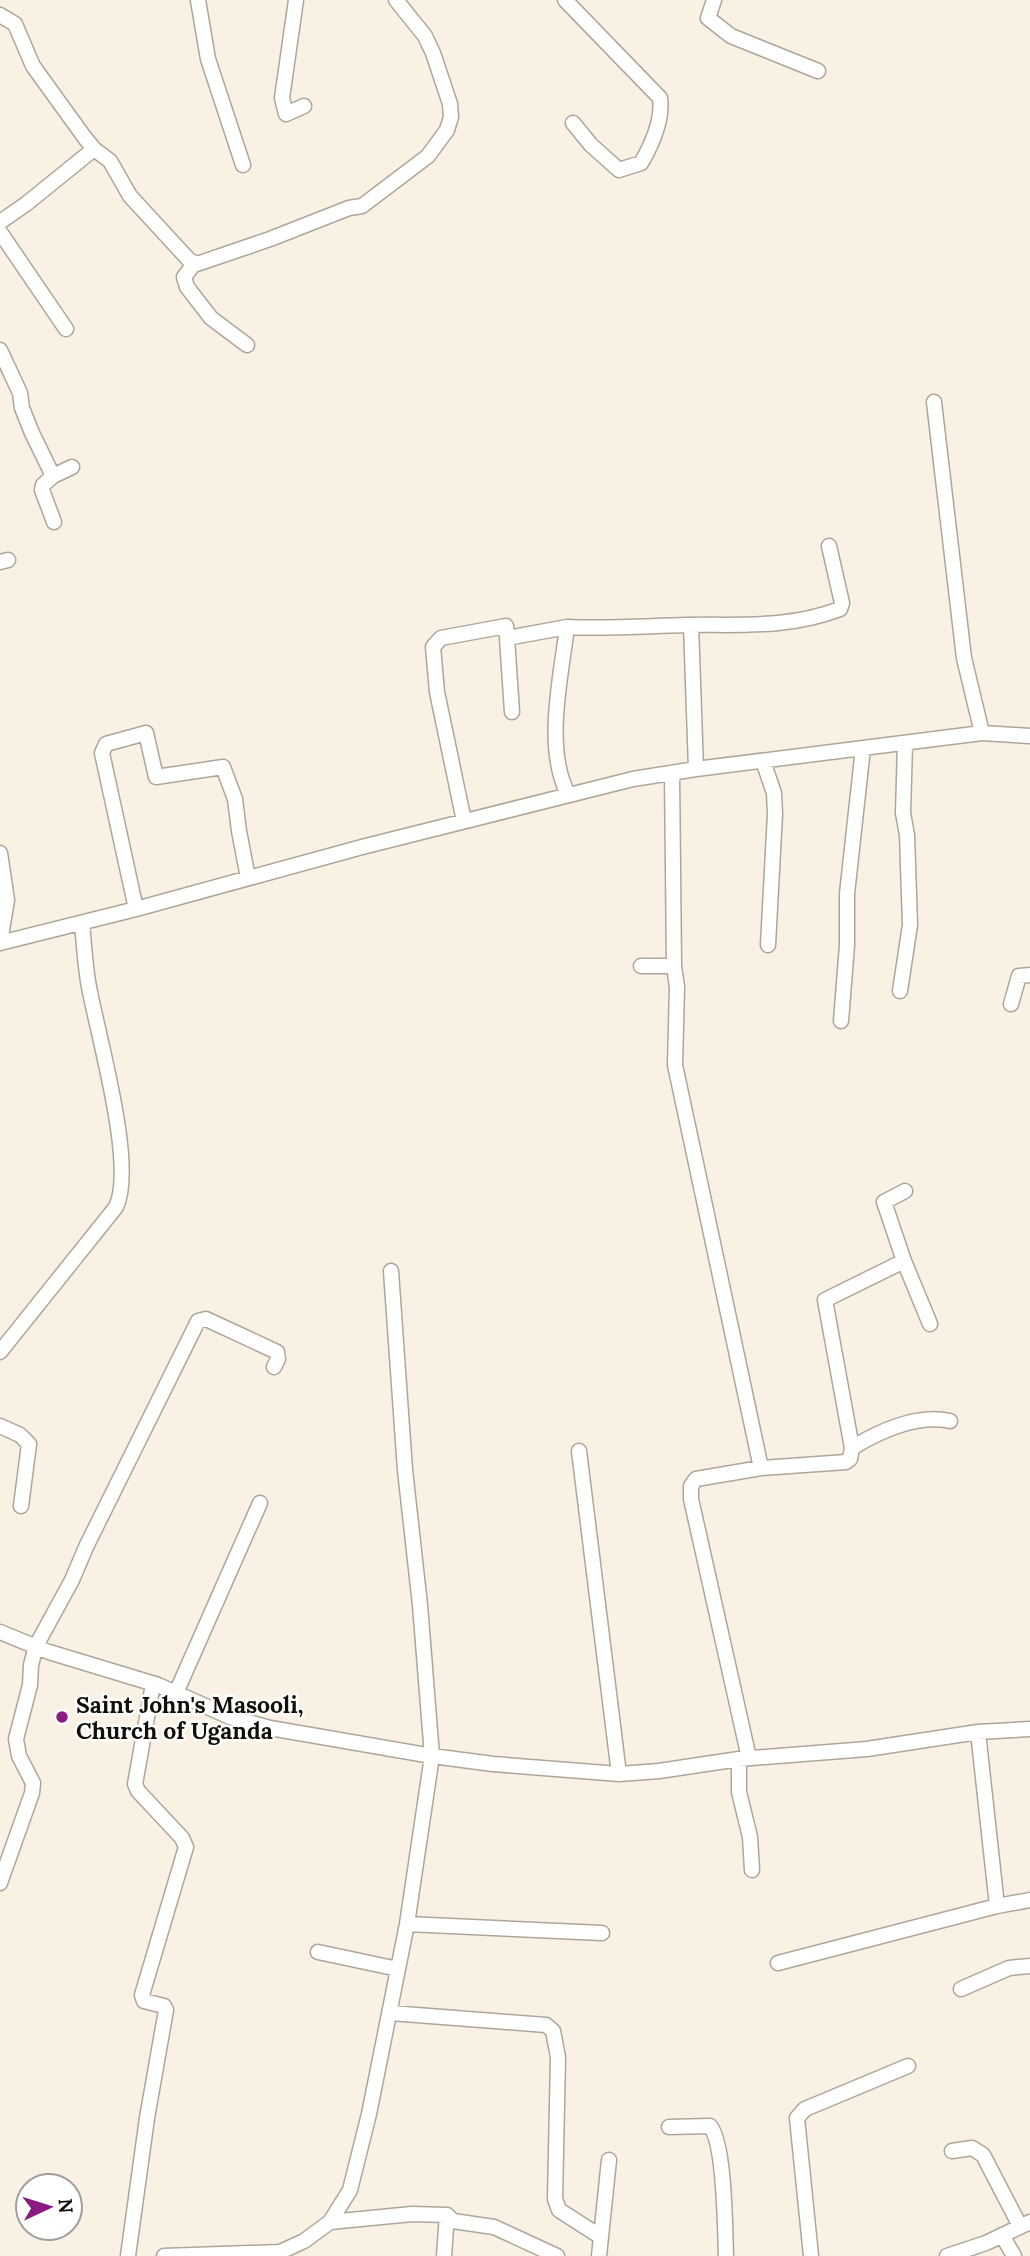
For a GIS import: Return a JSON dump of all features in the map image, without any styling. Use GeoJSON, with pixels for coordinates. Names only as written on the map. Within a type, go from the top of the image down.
{"type":"FeatureCollection","features":[{"type":"Feature","properties":{"kind":"street"},"geometry":{"type":"LineString","coordinates":[[198,0],[208,59],[243,165]]}},
{"type":"Feature","properties":{"kind":"street"},"geometry":{"type":"LineString","coordinates":[[296,0],[282,98],[286,114],[303,106]]}},
{"type":"Feature","properties":{"kind":"street"},"geometry":{"type":"LineString","coordinates":[[247,345],[211,318],[187,287],[184,277],[194,264],[207,262],[349,208],[362,206],[428,156],[450,124],[450,104],[425,36],[396,0]]}},
{"type":"Feature","properties":{"kind":"street"},"geometry":{"type":"LineString","coordinates":[[565,0],[660,98],[662,108],[651,146],[641,163],[619,170],[591,145],[573,122]]}},
{"type":"Feature","properties":{"kind":"street"},"geometry":{"type":"LineString","coordinates":[[714,0],[708,18],[731,36],[818,71]]}},
{"type":"Feature","properties":{"kind":"street"},"geometry":{"type":"LineString","coordinates":[[0,15],[15,24],[33,66],[94,149],[108,158],[131,196],[194,264]]}},
{"type":"Feature","properties":{"kind":"street"},"geometry":{"type":"LineString","coordinates":[[0,222],[94,149]]}},
{"type":"Feature","properties":{"kind":"street"},"geometry":{"type":"LineString","coordinates":[[0,232],[66,330]]}},
{"type":"Feature","properties":{"kind":"street"},"geometry":{"type":"LineString","coordinates":[[0,351],[20,393],[22,408],[32,433],[53,476]]}},
{"type":"Feature","properties":{"kind":"street"},"geometry":{"type":"LineString","coordinates":[[934,402],[964,659],[982,733]]}},
{"type":"Feature","properties":{"kind":"street"},"geometry":{"type":"LineString","coordinates":[[54,522],[42,490],[43,485],[53,476],[72,467]]}},
{"type":"Feature","properties":{"kind":"street"},"geometry":{"type":"LineString","coordinates":[[508,638],[567,627],[742,627],[778,624],[821,615],[840,609],[842,603],[829,546]]}},
{"type":"Feature","properties":{"kind":"street"},"geometry":{"type":"LineString","coordinates":[[691,625],[696,769]]}},
{"type":"Feature","properties":{"kind":"street"},"geometry":{"type":"LineString","coordinates":[[464,821],[437,692],[433,647],[442,638],[506,626],[512,712]]}},
{"type":"Feature","properties":{"kind":"street"},"geometry":{"type":"LineString","coordinates":[[567,627],[556,735],[559,777],[568,794]]}},
{"type":"Feature","properties":{"kind":"street"},"geometry":{"type":"LineString","coordinates":[[136,909],[102,752],[106,744],[146,733],[156,777],[223,767],[235,799],[248,878]]}},
{"type":"Feature","properties":{"kind":"street"},"geometry":{"type":"LineString","coordinates":[[0,853],[7,900],[0,942],[136,909],[568,794],[672,773],[982,733],[1030,736]]}},
{"type":"Feature","properties":{"kind":"street"},"geometry":{"type":"LineString","coordinates":[[900,991],[910,925],[907,835],[903,813],[905,744]]}},
{"type":"Feature","properties":{"kind":"street"},"geometry":{"type":"LineString","coordinates":[[841,1021],[847,945],[847,894],[863,748]]}},
{"type":"Feature","properties":{"kind":"street"},"geometry":{"type":"LineString","coordinates":[[762,761],[774,793],[775,814],[768,945]]}},
{"type":"Feature","properties":{"kind":"street"},"geometry":{"type":"LineString","coordinates":[[672,773],[674,966],[677,987],[675,1065],[761,1468]]}},
{"type":"Feature","properties":{"kind":"street"},"geometry":{"type":"LineString","coordinates":[[0,1352],[117,1208],[122,1190],[120,1145],[88,984],[82,923]]}},
{"type":"Feature","properties":{"kind":"street"},"geometry":{"type":"LineString","coordinates":[[640,966],[674,966]]}},
{"type":"Feature","properties":{"kind":"street"},"geometry":{"type":"LineString","coordinates":[[1011,1004],[1016,980],[1019,976],[1030,975]]}},
{"type":"Feature","properties":{"kind":"street"},"geometry":{"type":"LineString","coordinates":[[905,1191],[884,1202],[904,1261],[930,1324]]}},
{"type":"Feature","properties":{"kind":"street"},"geometry":{"type":"LineString","coordinates":[[752,1870],[750,1838],[739,1792],[744,1759],[690,1491],[696,1479],[761,1468],[846,1462],[852,1455],[852,1448],[825,1300],[904,1261]]}},
{"type":"Feature","properties":{"kind":"street"},"geometry":{"type":"LineString","coordinates":[[164,2256],[280,2252],[304,2242],[330,2222],[350,2190],[369,2114],[407,1924],[432,1756],[420,1605],[405,1470],[391,1271]]}},
{"type":"Feature","properties":{"kind":"street"},"geometry":{"type":"LineString","coordinates":[[0,1883],[32,1793],[33,1783],[19,1756],[16,1739],[30,1685],[36,1646],[72,1580],[198,1321],[206,1318],[277,1352],[278,1359],[274,1367]]}},
{"type":"Feature","properties":{"kind":"street"},"geometry":{"type":"LineString","coordinates":[[852,1448],[870,1437],[920,1420],[935,1418],[950,1421]]}},
{"type":"Feature","properties":{"kind":"street"},"geometry":{"type":"LineString","coordinates":[[0,1426],[20,1435],[29,1444],[21,1506]]}},
{"type":"Feature","properties":{"kind":"street"},"geometry":{"type":"LineString","coordinates":[[579,1451],[619,1774]]}},
{"type":"Feature","properties":{"kind":"street"},"geometry":{"type":"LineString","coordinates":[[176,1693],[260,1503]]}},
{"type":"Feature","properties":{"kind":"street"},"geometry":{"type":"LineString","coordinates":[[0,1632],[153,1684],[230,1717],[270,1728],[493,1764],[619,1774],[744,1759],[867,1749],[978,1732],[1030,1729]]}},
{"type":"Feature","properties":{"kind":"street"},"geometry":{"type":"LineString","coordinates":[[128,2256],[147,2118],[166,2010],[164,2006],[144,2001],[142,1995],[186,1847],[182,1838],[152,1807],[135,1784],[153,1684]]}},
{"type":"Feature","properties":{"kind":"street"},"geometry":{"type":"LineString","coordinates":[[978,1732],[997,1906]]}},
{"type":"Feature","properties":{"kind":"street"},"geometry":{"type":"LineString","coordinates":[[778,1963],[997,1906],[1030,1900]]}},
{"type":"Feature","properties":{"kind":"street"},"geometry":{"type":"LineString","coordinates":[[407,1924],[603,1933]]}},
{"type":"Feature","properties":{"kind":"street"},"geometry":{"type":"LineString","coordinates":[[318,1952],[398,1969]]}},
{"type":"Feature","properties":{"kind":"street"},"geometry":{"type":"LineString","coordinates":[[961,1989],[1009,1968],[1030,1966]]}},
{"type":"Feature","properties":{"kind":"street"},"geometry":{"type":"LineString","coordinates":[[391,2013],[546,2025],[553,2031],[558,2057],[555,2199],[559,2210],[601,2237]]}},
{"type":"Feature","properties":{"kind":"street"},"geometry":{"type":"LineString","coordinates":[[811,2256],[797,2118],[805,2109],[908,2066]]}},
{"type":"Feature","properties":{"kind":"street"},"geometry":{"type":"LineString","coordinates":[[669,2127],[710,2126],[715,2131],[720,2162],[726,2256]]}},
{"type":"Feature","properties":{"kind":"street"},"geometry":{"type":"LineString","coordinates":[[947,2256],[1025,2224],[983,2155],[972,2148],[952,2151]]}},
{"type":"Feature","properties":{"kind":"street"},"geometry":{"type":"LineString","coordinates":[[599,2256],[609,2160]]}},
{"type":"Feature","properties":{"kind":"street"},"geometry":{"type":"LineString","coordinates":[[330,2222],[412,2214],[447,2215],[453,2221],[494,2227],[557,2256]]}},
{"type":"Feature","properties":{"kind":"street"},"geometry":{"type":"LineString","coordinates":[[444,2256],[447,2215]]}},
{"type":"Feature","properties":{"kind":"street"},"geometry":{"type":"LineString","coordinates":[[1002,2235],[1014,2256]]}},
{"type":"Feature","properties":{"kind":"place","name":"Saint John's Masooli, Church of Uganda"},"geometry":{"type":"Point","coordinates":[62,1717]}}]}
